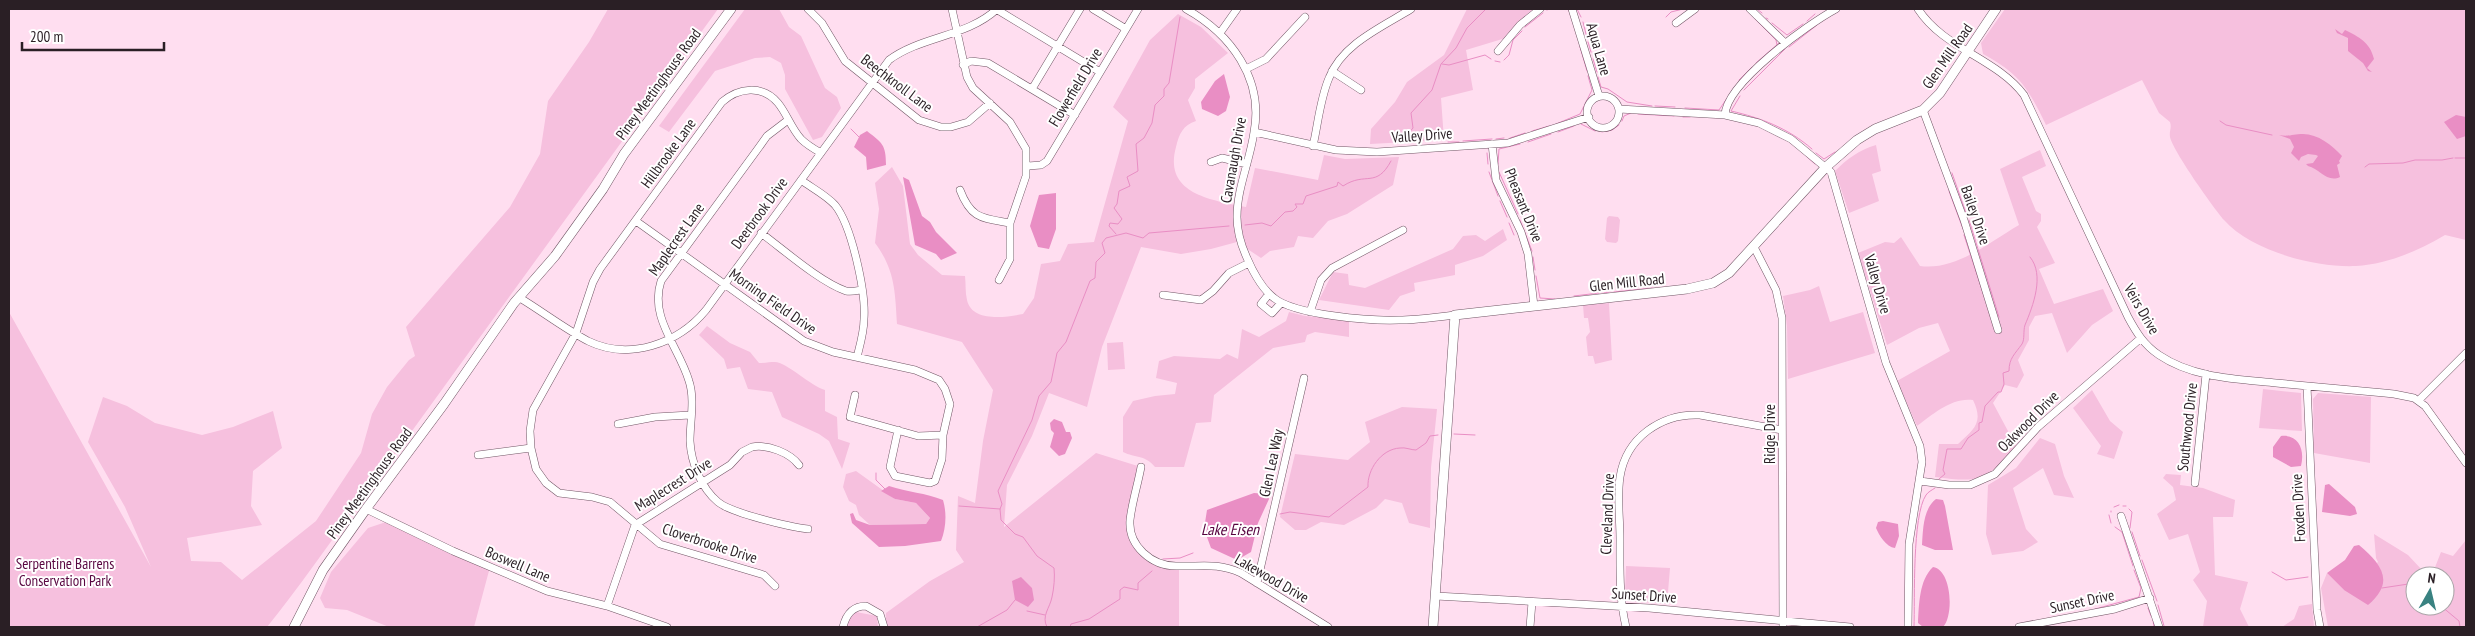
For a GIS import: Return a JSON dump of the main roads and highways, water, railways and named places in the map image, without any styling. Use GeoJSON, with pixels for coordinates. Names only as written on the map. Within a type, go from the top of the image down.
{"type":"FeatureCollection","features":[{"type":"Feature","properties":{"kind":"main road","name":"Piney Meetinghouse Road"},"geometry":{"type":"LineString","coordinates":[[294,627],[323,570],[366,508],[518,306],[520,298],[548,261],[556,245],[731,9]]}},
{"type":"Feature","properties":{"kind":"main road","name":"Glen Mill Road"},"geometry":{"type":"LineString","coordinates":[[1434,627],[1455,315],[1706,285],[1729,273],[1826,167],[1866,134],[1924,110],[1940,92],[1968,53],[1996,9]]}},
{"type":"Feature","properties":{"kind":"water"},"geometry":{"type":"Polygon","coordinates":[[[2335,29],[2342,34],[2345,30],[2367,44],[2374,59],[2367,68],[2372,72],[2368,71],[2363,63],[2348,51],[2348,38],[2337,33],[2335,29]]]}},
{"type":"Feature","properties":{"kind":"water"},"geometry":{"type":"Polygon","coordinates":[[[1224,74],[1230,97],[1226,111],[1218,116],[1202,109],[1201,102],[1215,81],[1224,74]]]}},
{"type":"Feature","properties":{"kind":"water"},"geometry":{"type":"Polygon","coordinates":[[[2456,115],[2466,117],[2466,136],[2457,139],[2444,122],[2456,115]]]}},
{"type":"Feature","properties":{"kind":"water"},"geometry":{"type":"Polygon","coordinates":[[[867,131],[884,148],[886,165],[867,170],[866,157],[854,147],[860,135],[867,131]]]}},
{"type":"Feature","properties":{"kind":"water"},"geometry":{"type":"Polygon","coordinates":[[[2309,134],[2329,144],[2342,156],[2339,161],[2340,163],[2337,165],[2340,177],[2327,177],[2308,166],[2306,164],[2313,163],[2318,156],[2316,155],[2308,154],[2301,157],[2299,161],[2291,153],[2294,147],[2290,139],[2279,135],[2309,134]]]}},
{"type":"Feature","properties":{"kind":"water"},"geometry":{"type":"Polygon","coordinates":[[[903,177],[909,180],[922,216],[930,222],[936,232],[957,253],[941,260],[936,254],[915,245],[903,177]]]}},
{"type":"Feature","properties":{"kind":"water"},"geometry":{"type":"Polygon","coordinates":[[[1056,193],[1056,229],[1049,249],[1038,247],[1030,226],[1039,195],[1056,193]]]}},
{"type":"Feature","properties":{"kind":"water"},"geometry":{"type":"Polygon","coordinates":[[[1054,419],[1062,422],[1066,432],[1070,432],[1072,438],[1065,454],[1059,456],[1050,447],[1054,433],[1051,430],[1050,423],[1054,419]]]}},
{"type":"Feature","properties":{"kind":"water"},"geometry":{"type":"Polygon","coordinates":[[[2281,436],[2292,438],[2299,444],[2302,454],[2301,466],[2291,467],[2273,457],[2273,447],[2281,436]]]}},
{"type":"Feature","properties":{"kind":"water"},"geometry":{"type":"Polygon","coordinates":[[[2329,484],[2355,507],[2357,514],[2350,516],[2322,512],[2325,485],[2329,484]]]}},
{"type":"Feature","properties":{"kind":"water"},"geometry":{"type":"Polygon","coordinates":[[[889,486],[943,500],[945,521],[941,541],[905,546],[879,547],[852,523],[850,514],[853,513],[856,520],[870,525],[926,524],[930,518],[916,503],[895,499],[881,491],[889,486]]]}},
{"type":"Feature","properties":{"kind":"water","name":"Lake Eisen"},"geometry":{"type":"Polygon","coordinates":[[[1254,493],[1267,494],[1269,499],[1258,523],[1251,552],[1237,560],[1211,548],[1204,529],[1207,510],[1254,493]]]}},
{"type":"Feature","properties":{"kind":"water"},"geometry":{"type":"Polygon","coordinates":[[[1936,499],[1943,500],[1945,506],[1953,550],[1935,550],[1922,545],[1926,514],[1928,508],[1936,499]]]}},
{"type":"Feature","properties":{"kind":"water"},"geometry":{"type":"Polygon","coordinates":[[[1878,522],[1898,524],[1899,536],[1895,548],[1886,543],[1876,528],[1878,522]]]}},
{"type":"Feature","properties":{"kind":"water"},"geometry":{"type":"Polygon","coordinates":[[[2359,545],[2374,559],[2382,573],[2382,588],[2368,605],[2344,590],[2327,573],[2345,560],[2354,546],[2359,545]]]}},
{"type":"Feature","properties":{"kind":"water"},"geometry":{"type":"Polygon","coordinates":[[[1933,567],[1944,576],[1947,584],[1950,604],[1949,613],[1943,627],[1923,627],[1918,623],[1922,586],[1928,572],[1933,567]]]}},
{"type":"Feature","properties":{"kind":"water"},"geometry":{"type":"Polygon","coordinates":[[[1021,577],[1032,588],[1034,600],[1028,607],[1015,600],[1012,581],[1021,577]]]}},
{"type":"Feature","properties":{"kind":"waterway"},"geometry":{"type":"LineString","coordinates":[[1401,142],[1413,128],[1411,113],[1432,90],[1441,64],[1456,48],[1467,28],[1486,9]]}},
{"type":"Feature","properties":{"kind":"waterway"},"geometry":{"type":"LineString","coordinates":[[1568,9],[1570,13]]}},
{"type":"Feature","properties":{"kind":"waterway"},"geometry":{"type":"LineString","coordinates":[[1577,9],[1581,17]]}},
{"type":"Feature","properties":{"kind":"waterway"},"geometry":{"type":"LineString","coordinates":[[1666,17],[1671,12],[1683,9]]}},
{"type":"Feature","properties":{"kind":"waterway"},"geometry":{"type":"LineString","coordinates":[[1757,9],[1762,13]]}},
{"type":"Feature","properties":{"kind":"waterway"},"geometry":{"type":"LineString","coordinates":[[1525,27],[1543,13]]}},
{"type":"Feature","properties":{"kind":"waterway"},"geometry":{"type":"LineString","coordinates":[[1807,21],[1815,14]]}},
{"type":"Feature","properties":{"kind":"waterway"},"geometry":{"type":"LineString","coordinates":[[1116,234],[1109,226],[1110,223],[1118,224],[1122,219],[1114,208],[1117,204],[1119,191],[1130,186],[1127,177],[1138,171],[1136,144],[1144,138],[1152,123],[1155,105],[1164,96],[1164,89],[1169,83],[1180,17]]}},
{"type":"Feature","properties":{"kind":"waterway"},"geometry":{"type":"LineString","coordinates":[[1755,19],[1776,40],[1777,45]]}},
{"type":"Feature","properties":{"kind":"waterway"},"geometry":{"type":"LineString","coordinates":[[1583,22],[1587,38]]}},
{"type":"Feature","properties":{"kind":"waterway"},"geometry":{"type":"LineString","coordinates":[[1772,23],[1787,35],[1803,24]]}},
{"type":"Feature","properties":{"kind":"waterway"},"geometry":{"type":"LineString","coordinates":[[1789,47],[1817,25]]}},
{"type":"Feature","properties":{"kind":"waterway"},"geometry":{"type":"LineString","coordinates":[[1504,60],[1509,55],[1513,40],[1522,31]]}},
{"type":"Feature","properties":{"kind":"waterway"},"geometry":{"type":"LineString","coordinates":[[1588,42],[1591,52]]}},
{"type":"Feature","properties":{"kind":"waterway"},"geometry":{"type":"LineString","coordinates":[[1756,63],[1779,43]]}},
{"type":"Feature","properties":{"kind":"waterway"},"geometry":{"type":"LineString","coordinates":[[1580,47],[1587,71]]}},
{"type":"Feature","properties":{"kind":"waterway"},"geometry":{"type":"LineString","coordinates":[[1744,90],[1785,49]]}},
{"type":"Feature","properties":{"kind":"waterway"},"geometry":{"type":"LineString","coordinates":[[1442,64],[1449,65],[1485,55],[1491,59]]}},
{"type":"Feature","properties":{"kind":"waterway"},"geometry":{"type":"LineString","coordinates":[[1593,59],[1597,72]]}},
{"type":"Feature","properties":{"kind":"waterway"},"geometry":{"type":"LineString","coordinates":[[1495,61],[1500,62]]}},
{"type":"Feature","properties":{"kind":"waterway"},"geometry":{"type":"LineString","coordinates":[[1739,80],[1752,67]]}},
{"type":"Feature","properties":{"kind":"waterway"},"geometry":{"type":"LineString","coordinates":[[1556,124],[1580,114],[1592,90],[1588,76]]}},
{"type":"Feature","properties":{"kind":"waterway"},"geometry":{"type":"LineString","coordinates":[[1598,77],[1601,87],[1608,89],[1627,102],[1652,106]]}},
{"type":"Feature","properties":{"kind":"waterway"},"geometry":{"type":"LineString","coordinates":[[1685,108],[1719,110],[1736,85]]}},
{"type":"Feature","properties":{"kind":"waterway"},"geometry":{"type":"LineString","coordinates":[[1740,96],[1731,111],[1774,125],[1793,135],[1812,149]]}},
{"type":"Feature","properties":{"kind":"waterway"},"geometry":{"type":"LineString","coordinates":[[1655,106],[1675,107]]}},
{"type":"Feature","properties":{"kind":"waterway"},"geometry":{"type":"LineString","coordinates":[[1622,121],[1624,116],[1631,113]]}},
{"type":"Feature","properties":{"kind":"waterway"},"geometry":{"type":"LineString","coordinates":[[1638,114],[1674,116]]}},
{"type":"Feature","properties":{"kind":"waterway"},"geometry":{"type":"LineString","coordinates":[[1683,117],[1690,117]]}},
{"type":"Feature","properties":{"kind":"waterway"},"geometry":{"type":"LineString","coordinates":[[2220,121],[2226,125],[2272,135]]}},
{"type":"Feature","properties":{"kind":"waterway"},"geometry":{"type":"LineString","coordinates":[[1581,124],[1595,131]]}},
{"type":"Feature","properties":{"kind":"waterway"},"geometry":{"type":"LineString","coordinates":[[1602,132],[1612,130],[1619,125]]}},
{"type":"Feature","properties":{"kind":"waterway"},"geometry":{"type":"LineString","coordinates":[[1532,131],[1549,126]]}},
{"type":"Feature","properties":{"kind":"waterway"},"geometry":{"type":"LineString","coordinates":[[1558,132],[1574,126]]}},
{"type":"Feature","properties":{"kind":"waterway"},"geometry":{"type":"LineString","coordinates":[[851,129],[859,137]]}},
{"type":"Feature","properties":{"kind":"waterway"},"geometry":{"type":"LineString","coordinates":[[1510,138],[1525,133]]}},
{"type":"Feature","properties":{"kind":"waterway"},"geometry":{"type":"LineString","coordinates":[[1528,142],[1551,134]]}},
{"type":"Feature","properties":{"kind":"waterway"},"geometry":{"type":"LineString","coordinates":[[1496,139],[1504,138]]}},
{"type":"Feature","properties":{"kind":"waterway"},"geometry":{"type":"LineString","coordinates":[[1463,141],[1492,139]]}},
{"type":"Feature","properties":{"kind":"waterway"},"geometry":{"type":"LineString","coordinates":[[1448,142],[1459,142]]}},
{"type":"Feature","properties":{"kind":"waterway"},"geometry":{"type":"LineString","coordinates":[[1498,164],[1499,149],[1520,144]]}},
{"type":"Feature","properties":{"kind":"waterway"},"geometry":{"type":"LineString","coordinates":[[1792,144],[1796,147]]}},
{"type":"Feature","properties":{"kind":"waterway"},"geometry":{"type":"LineString","coordinates":[[1816,153],[1824,159],[1835,152]]}},
{"type":"Feature","properties":{"kind":"waterway"},"geometry":{"type":"LineString","coordinates":[[1487,153],[1488,164]]}},
{"type":"Feature","properties":{"kind":"waterway"},"geometry":{"type":"LineString","coordinates":[[1806,156],[1815,164]]}},
{"type":"Feature","properties":{"kind":"waterway"},"geometry":{"type":"LineString","coordinates":[[2365,167],[2369,164],[2453,158]]}},
{"type":"Feature","properties":{"kind":"waterway"},"geometry":{"type":"LineString","coordinates":[[2455,158],[2466,158]]}},
{"type":"Feature","properties":{"kind":"waterway"},"geometry":{"type":"LineString","coordinates":[[1245,225],[1262,223],[1271,226],[1285,212],[1293,211],[1297,207],[1295,204],[1303,204],[1306,196],[1337,186],[1338,182],[1343,186],[1351,182],[1380,175],[1391,161]]}},
{"type":"Feature","properties":{"kind":"waterway"},"geometry":{"type":"LineString","coordinates":[[1489,172],[1498,196]]}},
{"type":"Feature","properties":{"kind":"waterway"},"geometry":{"type":"LineString","coordinates":[[1499,172],[1518,214]]}},
{"type":"Feature","properties":{"kind":"waterway"},"geometry":{"type":"LineString","coordinates":[[1952,173],[1967,216]]}},
{"type":"Feature","properties":{"kind":"waterway"},"geometry":{"type":"LineString","coordinates":[[1949,191],[1963,229]]}},
{"type":"Feature","properties":{"kind":"waterway"},"geometry":{"type":"LineString","coordinates":[[1500,201],[1507,217]]}},
{"type":"Feature","properties":{"kind":"waterway"},"geometry":{"type":"LineString","coordinates":[[1520,220],[1532,251]]}},
{"type":"Feature","properties":{"kind":"waterway"},"geometry":{"type":"LineString","coordinates":[[1969,220],[1999,317]]}},
{"type":"Feature","properties":{"kind":"waterway"},"geometry":{"type":"LineString","coordinates":[[1509,223],[1514,235]]}},
{"type":"Feature","properties":{"kind":"waterway"},"geometry":{"type":"LineString","coordinates":[[1047,627],[1045,616],[1053,594],[1054,568],[1037,556],[1023,537],[1015,534],[1001,520],[1000,509],[1002,504],[998,491],[1032,420],[1039,396],[1051,382],[1057,353],[1066,342],[1090,281],[1095,278],[1096,262],[1105,253],[1102,243],[1106,238],[1126,233],[1143,238],[1149,233],[1229,226]]}},
{"type":"Feature","properties":{"kind":"waterway"},"geometry":{"type":"LineString","coordinates":[[1964,235],[1984,296]]}},
{"type":"Feature","properties":{"kind":"waterway"},"geometry":{"type":"LineString","coordinates":[[1533,257],[1535,270]]}},
{"type":"Feature","properties":{"kind":"waterway"},"geometry":{"type":"LineString","coordinates":[[1939,479],[1945,474],[1943,470],[1947,449],[1961,449],[1968,438],[1979,430],[1979,423],[1982,422],[1985,406],[1998,392],[2001,392],[2004,384],[2003,373],[2009,371],[2011,359],[2023,342],[2024,327],[2034,300],[2037,281],[2037,273],[2030,257]]}},
{"type":"Feature","properties":{"kind":"waterway"},"geometry":{"type":"LineString","coordinates":[[1536,276],[1540,298],[1555,299]]}},
{"type":"Feature","properties":{"kind":"waterway"},"geometry":{"type":"LineString","coordinates":[[1614,292],[1652,288]]}},
{"type":"Feature","properties":{"kind":"waterway"},"geometry":{"type":"LineString","coordinates":[[1604,293],[1609,292]]}},
{"type":"Feature","properties":{"kind":"waterway"},"geometry":{"type":"LineString","coordinates":[[1574,296],[1599,293]]}},
{"type":"Feature","properties":{"kind":"waterway"},"geometry":{"type":"LineString","coordinates":[[1454,434],[1475,435]]}},
{"type":"Feature","properties":{"kind":"waterway"},"geometry":{"type":"LineString","coordinates":[[1280,514],[1290,512],[1329,517],[1368,487],[1370,474],[1381,456],[1393,449],[1416,450],[1426,443],[1430,436],[1438,435]]}},
{"type":"Feature","properties":{"kind":"waterway"},"geometry":{"type":"LineString","coordinates":[[876,473],[876,480],[885,489]]}},
{"type":"Feature","properties":{"kind":"waterway"},"geometry":{"type":"LineString","coordinates":[[1914,627],[1915,558],[1918,521],[1926,495],[1935,488]]}},
{"type":"Feature","properties":{"kind":"waterway"},"geometry":{"type":"LineString","coordinates":[[2114,507],[2119,505]]}},
{"type":"Feature","properties":{"kind":"waterway"},"geometry":{"type":"LineString","coordinates":[[959,506],[1000,509]]}},
{"type":"Feature","properties":{"kind":"waterway"},"geometry":{"type":"LineString","coordinates":[[2129,509],[2132,512],[2130,528]]}},
{"type":"Feature","properties":{"kind":"waterway"},"geometry":{"type":"LineString","coordinates":[[2109,515],[2111,523]]}},
{"type":"Feature","properties":{"kind":"waterway"},"geometry":{"type":"LineString","coordinates":[[2115,527],[2122,532],[2133,566]]}},
{"type":"Feature","properties":{"kind":"waterway"},"geometry":{"type":"LineString","coordinates":[[2132,532],[2140,556]]}},
{"type":"Feature","properties":{"kind":"waterway"},"geometry":{"type":"LineString","coordinates":[[1163,559],[1180,558],[1193,553]]}},
{"type":"Feature","properties":{"kind":"waterway"},"geometry":{"type":"LineString","coordinates":[[2142,560],[2157,601]]}},
{"type":"Feature","properties":{"kind":"waterway"},"geometry":{"type":"LineString","coordinates":[[2095,609],[2139,597],[2141,588],[2134,570]]}},
{"type":"Feature","properties":{"kind":"waterway"},"geometry":{"type":"LineString","coordinates":[[1070,627],[1071,624],[1089,619],[1120,599],[1120,590],[1124,587],[1138,590],[1138,583],[1152,571]]}},
{"type":"Feature","properties":{"kind":"waterway"},"geometry":{"type":"LineString","coordinates":[[2272,572],[2286,580],[2308,577]]}},
{"type":"Feature","properties":{"kind":"waterway"},"geometry":{"type":"LineString","coordinates":[[2382,588],[2405,585]]}},
{"type":"Feature","properties":{"kind":"waterway"},"geometry":{"type":"LineString","coordinates":[[977,627],[1007,610],[1015,600]]}},
{"type":"Feature","properties":{"kind":"waterway"},"geometry":{"type":"LineString","coordinates":[[2158,605],[2164,626]]}},
{"type":"Feature","properties":{"kind":"waterway"},"geometry":{"type":"LineString","coordinates":[[2148,608],[2151,616]]}},
{"type":"Feature","properties":{"kind":"waterway"},"geometry":{"type":"LineString","coordinates":[[1027,611],[1045,615]]}},
{"type":"Feature","properties":{"kind":"waterway"},"geometry":{"type":"LineString","coordinates":[[2453,616],[2459,621],[2460,627]]}},
{"type":"Feature","properties":{"kind":"waterway"},"geometry":{"type":"LineString","coordinates":[[2153,620],[2154,627]]}},
{"type":"Feature","properties":{"kind":"park label","name":"Serpentine Barrens Conservation Park"},"geometry":{"type":"Point","coordinates":[65,572]}}]}
